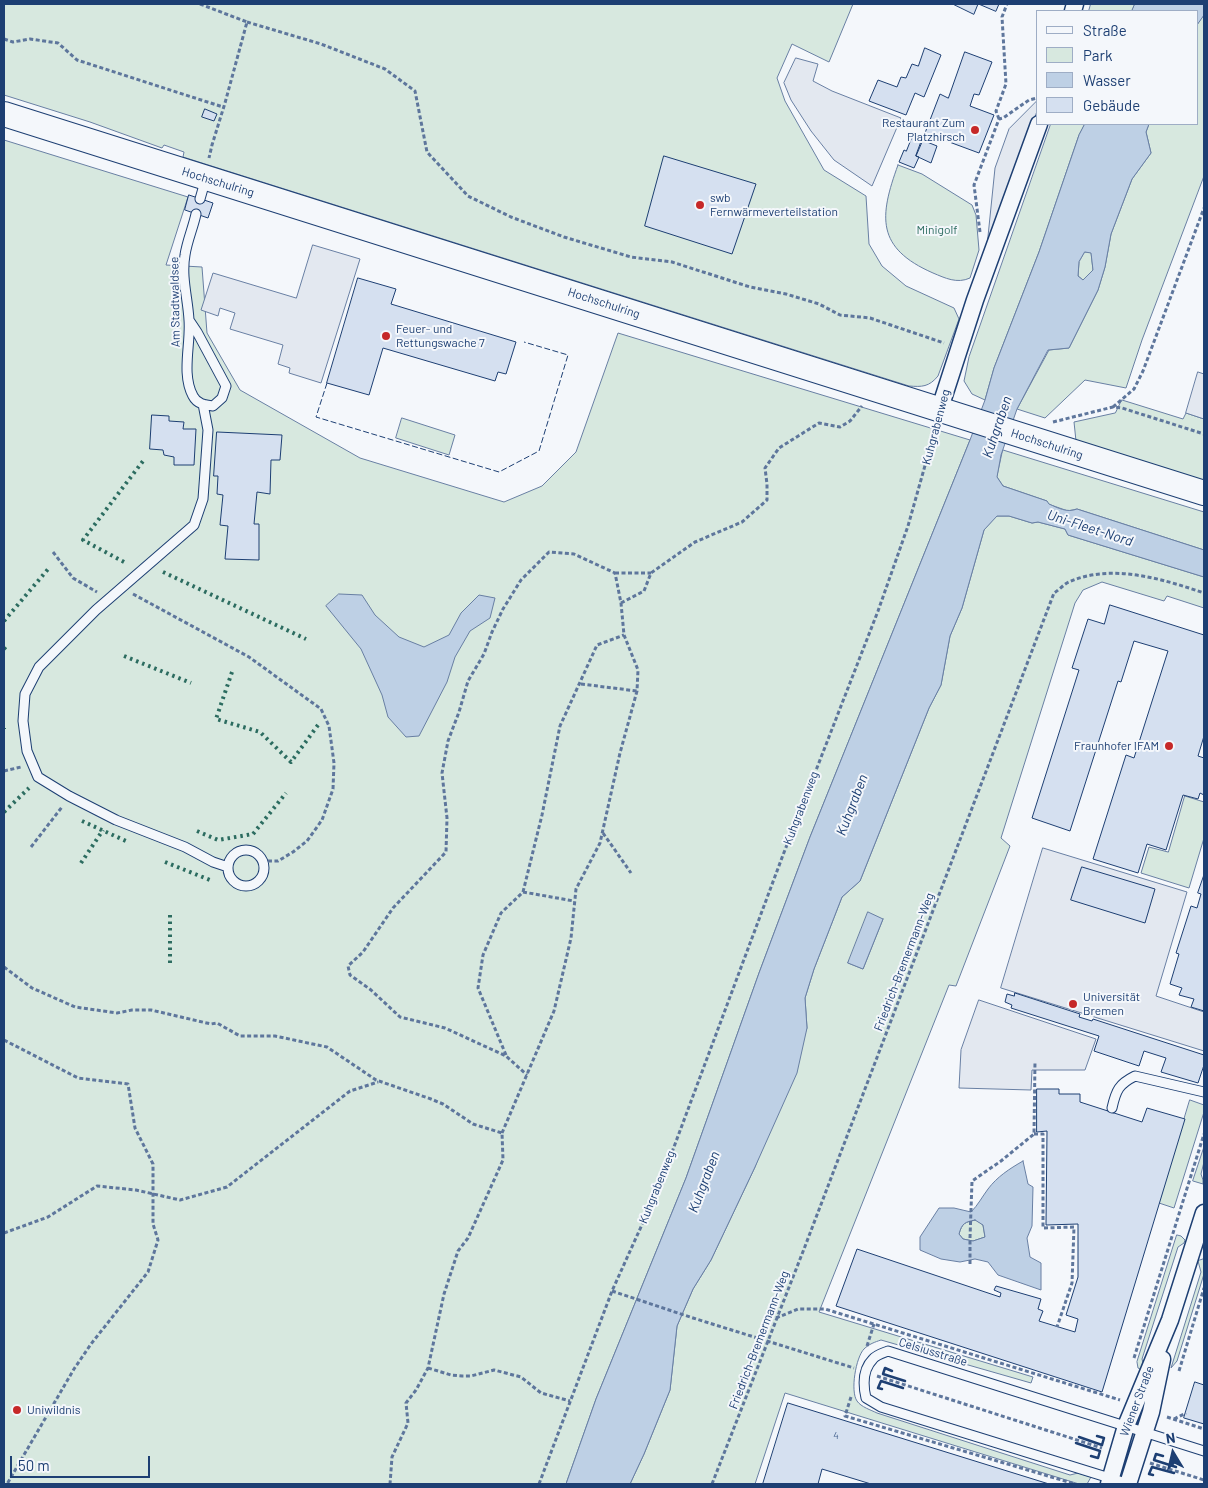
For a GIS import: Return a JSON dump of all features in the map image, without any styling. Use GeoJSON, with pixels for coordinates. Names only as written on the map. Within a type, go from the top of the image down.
{"type":"FeatureCollection","features":[{"type":"Feature","properties":{"kind":"street","name":"Hochschulring"},"geometry":{"type":"LineString","coordinates":[[4,114],[203,188],[940,408],[1204,493]]}},
{"type":"Feature","properties":{"kind":"street","name":"Kuhgrabenweg"},"geometry":{"type":"LineString","coordinates":[[940,408],[959,347],[1039,125]]}},
{"type":"Feature","properties":{"kind":"street","name":"Wiener Straße"},"geometry":{"type":"LineString","coordinates":[[1128,1484],[1151,1412],[1170,1320],[1204,1215]]}},
{"type":"Feature","properties":{"kind":"street","name":"Wiener Straße"},"geometry":{"type":"LineString","coordinates":[[1109,1481],[1126,1401],[1170,1320]]}},
{"type":"Feature","properties":{"kind":"lane","name":"Am Stadtwaldsee"},"geometry":{"type":"LineString","coordinates":[[196,214],[185,256],[185,295],[189,320],[188,380],[193,397],[203,404]]}},
{"type":"Feature","properties":{"kind":"lane"},"geometry":{"type":"LineString","coordinates":[[189,320],[226,386],[222,398],[213,406],[203,404],[208,430],[204,499],[194,525],[108,599],[39,667],[26,694],[23,720],[27,751],[38,777],[69,796],[116,820],[185,847],[213,862],[228,867]]}},
{"type":"Feature","properties":{"kind":"lane"},"geometry":{"type":"LineString","coordinates":[[244,850],[259,855],[265,866],[260,881],[253,886],[246,887],[240,886],[231,879],[228,867],[233,855],[244,850]]}},
{"type":"Feature","properties":{"kind":"lane"},"geometry":{"type":"LineString","coordinates":[[1112,1108],[1115,1096],[1122,1083],[1136,1076],[1204,1092]]}},
{"type":"Feature","properties":{"kind":"lane","name":"Celsiusstraße"},"geometry":{"type":"LineString","coordinates":[[866,1372],[873,1358],[888,1351],[1204,1451]]}},
{"type":"Feature","properties":{"kind":"lane"},"geometry":{"type":"LineString","coordinates":[[866,1372],[863,1385],[866,1398],[881,1407],[1109,1481],[1128,1484]]}},
{"type":"Feature","properties":{"kind":"path"},"geometry":{"type":"LineString","coordinates":[[200,4],[246,22],[321,44],[385,69],[415,91],[427,152],[468,196],[511,217],[564,237],[631,257],[672,262],[750,287],[786,294],[819,304],[840,315],[870,318],[959,347]]}},
{"type":"Feature","properties":{"kind":"path"},"geometry":{"type":"LineString","coordinates":[[988,264],[982,248],[974,185],[999,119],[996,111],[1006,84],[1002,17],[1007,4]]}},
{"type":"Feature","properties":{"kind":"path"},"geometry":{"type":"LineString","coordinates":[[203,188],[212,145],[246,22]]}},
{"type":"Feature","properties":{"kind":"path"},"geometry":{"type":"LineString","coordinates":[[4,39],[13,42],[30,39],[58,43],[77,60],[224,107]]}},
{"type":"Feature","properties":{"kind":"path"},"geometry":{"type":"LineString","coordinates":[[999,119],[1004,118],[1029,100],[1036,98]]}},
{"type":"Feature","properties":{"kind":"path"},"geometry":{"type":"LineString","coordinates":[[1112,407],[1134,390],[1143,372],[1204,208]]}},
{"type":"Feature","properties":{"kind":"path"},"geometry":{"type":"LineString","coordinates":[[621,603],[644,591],[651,573],[695,542],[742,522],[767,500],[765,468],[778,448],[819,423],[840,427],[850,421],[858,413],[873,388]]}},
{"type":"Feature","properties":{"kind":"path"},"geometry":{"type":"LineString","coordinates":[[1052,423],[1112,407],[1122,408],[1204,434]]}},
{"type":"Feature","properties":{"kind":"path","name":"Kuhgrabenweg"},"geometry":{"type":"LineString","coordinates":[[539,1484],[612,1291],[659,1186],[783,855],[878,611],[908,526],[940,408]]}},
{"type":"Feature","properties":{"kind":"path"},"geometry":{"type":"LineString","coordinates":[[53,552],[73,578],[108,599]]}},
{"type":"Feature","properties":{"kind":"path"},"geometry":{"type":"LineString","coordinates":[[527,1075],[506,1056],[445,1028],[400,1017],[371,990],[350,975],[348,966],[363,952],[393,908],[446,852],[447,818],[442,773],[448,741],[468,681],[484,654],[503,609],[520,580],[549,552],[574,554],[615,573],[651,573]]}},
{"type":"Feature","properties":{"kind":"path","name":"Friedrich-Bremermann-Weg"},"geometry":{"type":"LineString","coordinates":[[712,1484],[808,1240],[1054,593],[1068,582],[1117,572],[1146,577],[1204,592]]}},
{"type":"Feature","properties":{"kind":"path"},"geometry":{"type":"LineString","coordinates":[[390,1484],[392,1457],[408,1423],[406,1403],[416,1390],[428,1368],[444,1294],[458,1251],[468,1238],[503,1160],[502,1133],[554,1011],[571,938],[576,890],[600,844],[620,752],[637,691],[638,670],[624,635],[621,603],[615,573]]}},
{"type":"Feature","properties":{"kind":"path"},"geometry":{"type":"LineString","coordinates":[[121,588],[249,657],[321,709],[330,726],[334,763],[333,789],[322,820],[307,841],[293,852],[278,861],[263,861]]}},
{"type":"Feature","properties":{"kind":"path"},"geometry":{"type":"LineString","coordinates":[[506,1056],[478,988],[483,955],[501,913],[524,892],[560,726],[581,684],[597,645],[624,635]]}},
{"type":"Feature","properties":{"kind":"path"},"geometry":{"type":"LineString","coordinates":[[581,684],[637,691]]}},
{"type":"Feature","properties":{"kind":"path"},"geometry":{"type":"LineString","coordinates":[[31,848],[69,796]]}},
{"type":"Feature","properties":{"kind":"path"},"geometry":{"type":"LineString","coordinates":[[602,832],[631,873]]}},
{"type":"Feature","properties":{"kind":"path"},"geometry":{"type":"LineString","coordinates":[[524,892],[574,901]]}},
{"type":"Feature","properties":{"kind":"path"},"geometry":{"type":"LineString","coordinates":[[4,967],[32,988],[75,1007],[117,1013],[132,1010],[151,1010],[211,1024],[217,1022],[240,1036],[275,1036],[327,1047],[379,1081],[443,1104],[473,1124],[502,1133]]}},
{"type":"Feature","properties":{"kind":"path"},"geometry":{"type":"LineString","coordinates":[[4,1040],[78,1078],[128,1084],[135,1128],[153,1164],[153,1224],[158,1240],[148,1272],[83,1356],[7,1484]]}},
{"type":"Feature","properties":{"kind":"path"},"geometry":{"type":"LineString","coordinates":[[1034,1134],[1035,1062]]}},
{"type":"Feature","properties":{"kind":"path"},"geometry":{"type":"LineString","coordinates":[[4,1233],[48,1217],[97,1186],[136,1190],[180,1200],[227,1187],[350,1091],[379,1081]]}},
{"type":"Feature","properties":{"kind":"path"},"geometry":{"type":"LineString","coordinates":[[970,1264],[972,1181],[1001,1161],[1034,1134],[1043,1134],[1043,1228],[1074,1227],[1072,1283],[1057,1327]]}},
{"type":"Feature","properties":{"kind":"path"},"geometry":{"type":"LineString","coordinates":[[1132,1362],[1204,1134]]}},
{"type":"Feature","properties":{"kind":"path"},"geometry":{"type":"LineString","coordinates":[[612,1291],[866,1372]]}},
{"type":"Feature","properties":{"kind":"path"},"geometry":{"type":"LineString","coordinates":[[776,1318],[798,1309],[825,1309],[1126,1401],[1121,1424]]}},
{"type":"Feature","properties":{"kind":"path"},"geometry":{"type":"LineString","coordinates":[[428,1368],[451,1375],[462,1376],[471,1376],[494,1370],[521,1377],[541,1393],[570,1401]]}},
{"type":"Feature","properties":{"kind":"path"},"geometry":{"type":"LineString","coordinates":[[886,1379],[1097,1446]]}},
{"type":"Feature","properties":{"kind":"path"},"geometry":{"type":"LineString","coordinates":[[1151,1412],[1204,1429]]}},
{"type":"Feature","properties":{"kind":"path"},"geometry":{"type":"LineString","coordinates":[[1173,1419],[1186,1413]]}},
{"type":"Feature","properties":{"kind":"path"},"geometry":{"type":"LineString","coordinates":[[845,1416],[1075,1484]]}},
{"type":"Feature","properties":{"kind":"path"},"geometry":{"type":"LineString","coordinates":[[1158,1466],[1204,1480]]}},
{"type":"Feature","properties":{"kind":"green space"},"geometry":{"type":"Polygon","coordinates":[[[4,4],[853,4],[829,62],[792,44],[777,78],[785,101],[824,170],[866,196],[869,244],[882,266],[906,286],[954,308],[959,319],[938,376],[925,386],[909,386],[183,157],[184,152],[164,145],[162,148],[90,122],[4,95],[4,4]]]}},
{"type":"Feature","properties":{"kind":"green space"},"geometry":{"type":"Polygon","coordinates":[[[1091,4],[1135,4],[1132,10],[1089,10],[1091,4]]]}},
{"type":"Feature","properties":{"kind":"green space"},"geometry":{"type":"Polygon","coordinates":[[[1204,15],[1204,176],[1142,340],[1126,388],[1085,380],[1045,418],[1017,409],[1049,350],[1069,348],[1098,290],[1105,267],[1111,234],[1132,179],[1151,153],[1146,132],[1149,125],[1198,125],[1198,24],[1204,15]]]}},
{"type":"Feature","properties":{"kind":"green space"},"geometry":{"type":"Polygon","coordinates":[[[1051,125],[1084,125],[1079,135],[1039,252],[994,368],[985,400],[972,394],[964,381],[969,357],[1051,125]]]}},
{"type":"Feature","properties":{"kind":"green space"},"geometry":{"type":"Polygon","coordinates":[[[4,140],[188,197],[166,265],[202,267],[207,333],[240,390],[360,458],[504,502],[542,486],[576,452],[618,333],[970,440],[810,837],[686,1178],[596,1399],[566,1484],[4,1484],[4,140]]]}},
{"type":"Feature","properties":{"kind":"green space","name":"Minigolf"},"geometry":{"type":"Polygon","coordinates":[[[898,165],[922,174],[972,205],[976,215],[979,250],[970,278],[956,280],[933,273],[914,263],[901,253],[892,242],[887,229],[887,200],[898,165]]]}},
{"type":"Feature","properties":{"kind":"green space"},"geometry":{"type":"Polygon","coordinates":[[[1085,252],[1091,252],[1093,270],[1083,280],[1078,276],[1079,262],[1085,252]]]}},
{"type":"Feature","properties":{"kind":"green space"},"geometry":{"type":"Polygon","coordinates":[[[1122,400],[1183,419],[1186,413],[1204,419],[1204,481],[1076,441],[1074,422],[1115,413],[1122,400]]]}},
{"type":"Feature","properties":{"kind":"green space"},"geometry":{"type":"Polygon","coordinates":[[[402,418],[455,435],[449,455],[396,438],[402,418]]]}},
{"type":"Feature","properties":{"kind":"green space"},"geometry":{"type":"Polygon","coordinates":[[[1003,450],[1204,512],[1204,550],[1077,509],[1068,511],[1048,504],[1047,501],[1003,486],[997,477],[1003,450]]]}},
{"type":"Feature","properties":{"kind":"green space"},"geometry":{"type":"Polygon","coordinates":[[[997,516],[1009,516],[1032,523],[1038,522],[1065,529],[1068,535],[1204,577],[1204,608],[1167,596],[1164,601],[1102,582],[1083,590],[1075,603],[1001,838],[1010,846],[956,986],[949,985],[819,1312],[1033,1377],[1031,1383],[881,1340],[870,1344],[864,1349],[856,1366],[855,1396],[857,1401],[864,1407],[877,1413],[1070,1475],[1078,1473],[1091,1477],[1087,1484],[1079,1484],[785,1393],[755,1484],[630,1484],[670,1390],[677,1326],[693,1289],[711,1260],[755,1167],[807,1028],[805,998],[814,969],[842,897],[860,881],[929,708],[941,685],[950,636],[962,608],[984,530],[997,516]],[[883,919],[848,963],[863,969],[883,919]]]}},
{"type":"Feature","properties":{"kind":"green space"},"geometry":{"type":"Polygon","coordinates":[[[1185,796],[1204,802],[1204,838],[1189,888],[1141,873],[1149,847],[1168,852],[1185,796]]]}},
{"type":"Feature","properties":{"kind":"green space"},"geometry":{"type":"Polygon","coordinates":[[[1190,1100],[1204,1105],[1204,1112],[1174,1208],[1159,1203],[1190,1100]]]}},
{"type":"Feature","properties":{"kind":"green space"},"geometry":{"type":"Polygon","coordinates":[[[1204,1147],[1204,1162],[1201,1174],[1203,1184],[1193,1181],[1204,1147]]]}},
{"type":"Feature","properties":{"kind":"green space"},"geometry":{"type":"Polygon","coordinates":[[[976,1220],[983,1225],[985,1237],[973,1241],[963,1239],[959,1234],[961,1227],[967,1222],[976,1220]]]}},
{"type":"Feature","properties":{"kind":"green space"},"geometry":{"type":"Polygon","coordinates":[[[1177,1235],[1185,1240],[1178,1247],[1142,1359],[1144,1366],[1142,1370],[1138,1368],[1137,1362],[1177,1235]]]}},
{"type":"Feature","properties":{"kind":"green space"},"geometry":{"type":"Polygon","coordinates":[[[1204,1259],[1204,1274],[1177,1361],[1171,1368],[1201,1272],[1198,1261],[1204,1259]]]}},
{"type":"Feature","properties":{"kind":"shaded area"},"geometry":{"type":"Polygon","coordinates":[[[796,58],[818,64],[813,81],[832,91],[901,118],[872,186],[834,160],[811,131],[791,100],[784,83],[796,58]]]}},
{"type":"Feature","properties":{"kind":"shaded area"},"geometry":{"type":"Polygon","coordinates":[[[1036,102],[1036,114],[1010,192],[987,246],[995,168],[1009,129],[1036,102]]]}},
{"type":"Feature","properties":{"kind":"shaded area"},"geometry":{"type":"Polygon","coordinates":[[[313,245],[360,259],[321,383],[289,373],[290,368],[278,364],[283,345],[230,329],[235,313],[220,308],[218,316],[201,310],[213,273],[296,298],[313,245]]]}},
{"type":"Feature","properties":{"kind":"shaded area"},"geometry":{"type":"Polygon","coordinates":[[[1198,372],[1204,374],[1204,419],[1186,413],[1198,372]]]}},
{"type":"Feature","properties":{"kind":"shaded area"},"geometry":{"type":"Polygon","coordinates":[[[1043,848],[1187,892],[1156,996],[1204,1012],[1204,1051],[1001,988],[1043,848]]]}},
{"type":"Feature","properties":{"kind":"shaded area"},"geometry":{"type":"Polygon","coordinates":[[[979,1000],[1096,1039],[1085,1070],[1032,1070],[1031,1090],[959,1088],[961,1050],[979,1000]]]}},
{"type":"Feature","properties":{"kind":"water"},"geometry":{"type":"Polygon","coordinates":[[[1135,4],[1204,4],[1204,15],[1198,24],[1198,10],[1132,10],[1135,4]]]}},
{"type":"Feature","properties":{"kind":"water"},"geometry":{"type":"Polygon","coordinates":[[[1084,125],[1149,125],[1146,132],[1151,153],[1132,179],[1111,234],[1105,267],[1098,290],[1069,348],[1048,350],[1017,409],[1001,455],[997,477],[1003,486],[1047,501],[1049,504],[1059,508],[1066,510],[1077,509],[1204,550],[1204,577],[1068,535],[1065,529],[1038,522],[1032,523],[1009,516],[997,516],[984,530],[962,608],[950,636],[941,685],[929,708],[860,881],[842,897],[814,969],[805,998],[807,1028],[797,1073],[711,1260],[693,1289],[677,1326],[670,1390],[644,1454],[630,1484],[566,1484],[596,1399],[686,1178],[810,837],[970,440],[985,400],[994,368],[1039,252],[1079,135],[1084,125]],[[1085,252],[1079,262],[1078,276],[1083,280],[1093,270],[1091,253],[1085,252]]]}},
{"type":"Feature","properties":{"kind":"water"},"geometry":{"type":"Polygon","coordinates":[[[339,594],[362,595],[375,615],[399,637],[424,647],[449,635],[461,613],[479,595],[495,598],[490,618],[470,631],[455,657],[447,682],[419,736],[406,737],[388,717],[382,695],[361,649],[326,606],[339,594]]]}},
{"type":"Feature","properties":{"kind":"water"},"geometry":{"type":"Polygon","coordinates":[[[868,912],[883,919],[863,969],[848,963],[868,912]]]}},
{"type":"Feature","properties":{"kind":"water"},"geometry":{"type":"Polygon","coordinates":[[[1023,1161],[1028,1184],[1033,1187],[1032,1226],[1027,1238],[1030,1257],[1041,1263],[1041,1290],[998,1275],[988,1262],[975,1259],[960,1262],[941,1259],[920,1250],[920,1237],[939,1208],[954,1208],[971,1212],[995,1181],[1023,1161]],[[975,1220],[969,1221],[961,1227],[959,1234],[963,1239],[973,1241],[985,1237],[983,1225],[975,1220]]]}},
{"type":"Feature","properties":{"kind":"building"},"geometry":{"type":"Polygon","coordinates":[[[953,4],[978,4],[974,14],[953,4]]]}},
{"type":"Feature","properties":{"kind":"building"},"geometry":{"type":"Polygon","coordinates":[[[979,4],[999,4],[996,11],[979,4]]]}},
{"type":"Feature","properties":{"kind":"building"},"geometry":{"type":"Polygon","coordinates":[[[925,48],[941,55],[924,97],[915,93],[906,115],[869,101],[878,80],[897,87],[901,77],[906,78],[912,64],[918,66],[925,48]]]}},
{"type":"Feature","properties":{"kind":"building"},"geometry":{"type":"Polygon","coordinates":[[[965,52],[992,62],[979,95],[974,94],[970,106],[994,115],[979,153],[925,133],[940,94],[948,98],[965,52]]]}},
{"type":"Feature","properties":{"kind":"building"},"geometry":{"type":"Polygon","coordinates":[[[205,109],[217,114],[214,121],[202,117],[205,109]]]}},
{"type":"Feature","properties":{"kind":"building"},"geometry":{"type":"Polygon","coordinates":[[[912,138],[922,142],[916,156],[919,157],[914,168],[899,162],[912,138]]]}},
{"type":"Feature","properties":{"kind":"building"},"geometry":{"type":"Polygon","coordinates":[[[922,140],[937,146],[931,163],[916,156],[922,140]]]}},
{"type":"Feature","properties":{"kind":"building","name":"swb Fernwärmeverteilstation"},"geometry":{"type":"Polygon","coordinates":[[[664,156],[756,184],[732,254],[645,226],[664,156]]]}},
{"type":"Feature","properties":{"kind":"building"},"geometry":{"type":"Polygon","coordinates":[[[189,195],[213,203],[208,218],[185,210],[189,195]]]}},
{"type":"Feature","properties":{"kind":"building"},"geometry":{"type":"Polygon","coordinates":[[[358,278],[396,289],[391,304],[516,342],[506,374],[498,372],[495,381],[383,348],[369,395],[327,383],[358,278]]]}},
{"type":"Feature","properties":{"kind":"building"},"geometry":{"type":"Polygon","coordinates":[[[152,415],[169,416],[169,421],[184,422],[183,429],[196,429],[194,465],[174,465],[174,457],[164,455],[163,450],[150,449],[152,415]]]}},
{"type":"Feature","properties":{"kind":"building"},"geometry":{"type":"Polygon","coordinates":[[[217,432],[282,435],[280,460],[271,460],[270,494],[257,492],[254,524],[259,524],[259,560],[225,559],[228,526],[220,525],[223,495],[217,494],[218,476],[214,476],[217,432]]]}},
{"type":"Feature","properties":{"kind":"building","name":"Fraunhofer IFAM"},"geometry":{"type":"Polygon","coordinates":[[[1110,605],[1204,635],[1204,736],[1198,756],[1204,758],[1204,795],[1200,793],[1198,799],[1183,795],[1166,850],[1147,844],[1138,873],[1093,859],[1126,755],[1134,758],[1168,651],[1134,641],[1121,682],[1118,681],[1070,831],[1032,818],[1079,670],[1072,668],[1088,619],[1104,624],[1110,605]]]}},
{"type":"Feature","properties":{"kind":"building"},"geometry":{"type":"Polygon","coordinates":[[[1082,867],[1155,889],[1145,923],[1071,900],[1082,867]]]}},
{"type":"Feature","properties":{"kind":"building"},"geometry":{"type":"Polygon","coordinates":[[[1204,875],[1204,1011],[1191,1007],[1194,999],[1179,995],[1182,988],[1170,984],[1179,954],[1176,953],[1191,906],[1197,908],[1201,894],[1198,893],[1204,875]]]}},
{"type":"Feature","properties":{"kind":"building"},"geometry":{"type":"Polygon","coordinates":[[[1015,993],[1080,1014],[1079,1017],[1092,1021],[1093,1019],[1204,1055],[1204,1065],[1198,1083],[1161,1072],[1166,1058],[1144,1051],[1139,1066],[1094,1051],[1099,1036],[1011,1008],[1012,1005],[1005,1002],[1007,994],[1014,996],[1015,993]]]}},
{"type":"Feature","properties":{"kind":"building"},"geometry":{"type":"Polygon","coordinates":[[[1037,1089],[1059,1089],[1059,1094],[1080,1094],[1080,1102],[1142,1122],[1147,1108],[1185,1119],[1102,1392],[836,1306],[857,1249],[1000,1297],[1001,1293],[994,1290],[996,1286],[1041,1299],[1038,1309],[1043,1311],[1039,1321],[1075,1332],[1078,1319],[1066,1315],[1078,1277],[1078,1224],[1046,1225],[1047,1131],[1037,1132],[1037,1089]]]}},
{"type":"Feature","properties":{"kind":"building"},"geometry":{"type":"Polygon","coordinates":[[[1195,1382],[1204,1385],[1204,1424],[1184,1418],[1195,1382]]]}},
{"type":"Feature","properties":{"kind":"building"},"geometry":{"type":"Polygon","coordinates":[[[788,1403],[1049,1484],[871,1484],[822,1469],[818,1484],[763,1484],[788,1403]]]}},
{"type":"Feature","properties":{"kind":"hedge"},"geometry":{"type":"LineString","coordinates":[[124,562],[83,540],[143,461]]}},
{"type":"Feature","properties":{"kind":"hedge"},"geometry":{"type":"LineString","coordinates":[[4,621],[49,568]]}},
{"type":"Feature","properties":{"kind":"hedge"},"geometry":{"type":"LineString","coordinates":[[163,572],[306,639]]}},
{"type":"Feature","properties":{"kind":"hedge"},"geometry":{"type":"LineString","coordinates":[[124,656],[191,683]]}},
{"type":"Feature","properties":{"kind":"hedge"},"geometry":{"type":"LineString","coordinates":[[232,672],[216,719],[260,732],[291,762],[318,725]]}},
{"type":"Feature","properties":{"kind":"hedge"},"geometry":{"type":"LineString","coordinates":[[4,812],[29,788]]}},
{"type":"Feature","properties":{"kind":"hedge"},"geometry":{"type":"LineString","coordinates":[[197,831],[218,840],[253,834],[286,793]]}},
{"type":"Feature","properties":{"kind":"hedge"},"geometry":{"type":"LineString","coordinates":[[82,821],[126,841]]}},
{"type":"Feature","properties":{"kind":"hedge"},"geometry":{"type":"LineString","coordinates":[[81,863],[103,830]]}},
{"type":"Feature","properties":{"kind":"hedge"},"geometry":{"type":"LineString","coordinates":[[165,862],[210,880]]}},
{"type":"Feature","properties":{"kind":"hedge"},"geometry":{"type":"LineString","coordinates":[[170,911],[170,963]]}},
{"type":"Feature","properties":{"kind":"fence"},"geometry":{"type":"LineString","coordinates":[[327,383],[316,417],[499,472],[539,451],[568,355],[524,342]]}},
{"type":"Feature","properties":{"kind":"wall"},"geometry":{"type":"LineString","coordinates":[[892,1371],[885,1368],[883,1374],[905,1381]]}},
{"type":"Feature","properties":{"kind":"wall"},"geometry":{"type":"LineString","coordinates":[[882,1389],[878,1388],[881,1381],[903,1388]]}},
{"type":"Feature","properties":{"kind":"wall"},"geometry":{"type":"LineString","coordinates":[[1079,1437],[1102,1445],[1104,1438],[1097,1436]]}},
{"type":"Feature","properties":{"kind":"wall"},"geometry":{"type":"LineString","coordinates":[[1076,1443],[1100,1451],[1098,1458],[1091,1456]]}},
{"type":"Feature","properties":{"kind":"wall"},"geometry":{"type":"LineString","coordinates":[[1163,1456],[1156,1454],[1154,1460],[1176,1467]]}},
{"type":"Feature","properties":{"kind":"wall"},"geometry":{"type":"LineString","coordinates":[[1153,1475],[1149,1474],[1152,1467],[1174,1473]]}},
{"type":"Feature","properties":{"kind":"place","name":"Restaurant Zum Platzhirsch"},"geometry":{"type":"Point","coordinates":[975,130]}},
{"type":"Feature","properties":{"kind":"place","name":"swb Fernwärmeverteilstation"},"geometry":{"type":"Point","coordinates":[700,205]}},
{"type":"Feature","properties":{"kind":"place","name":"Feuer- und Rettungswache 7"},"geometry":{"type":"Point","coordinates":[386,336]}},
{"type":"Feature","properties":{"kind":"place","name":"Fraunhofer IFAM"},"geometry":{"type":"Point","coordinates":[1169,746]}},
{"type":"Feature","properties":{"kind":"place","name":"Universität Bremen"},"geometry":{"type":"Point","coordinates":[1073,1004]}},
{"type":"Feature","properties":{"kind":"place","name":"Uniwildnis"},"geometry":{"type":"Point","coordinates":[17,1410]}},
{"type":"Feature","properties":{"kind":"water label","name":"Kuhgraben"},"geometry":{"type":"Point","coordinates":[997,427]}},
{"type":"Feature","properties":{"kind":"water label","name":"Uni-Fleet-Nord"},"geometry":{"type":"Point","coordinates":[1090,528]}},
{"type":"Feature","properties":{"kind":"water label","name":"Kuhgraben"},"geometry":{"type":"Point","coordinates":[852,805]}},
{"type":"Feature","properties":{"kind":"water label","name":"Kuhgraben"},"geometry":{"type":"Point","coordinates":[704,1182]}}]}
